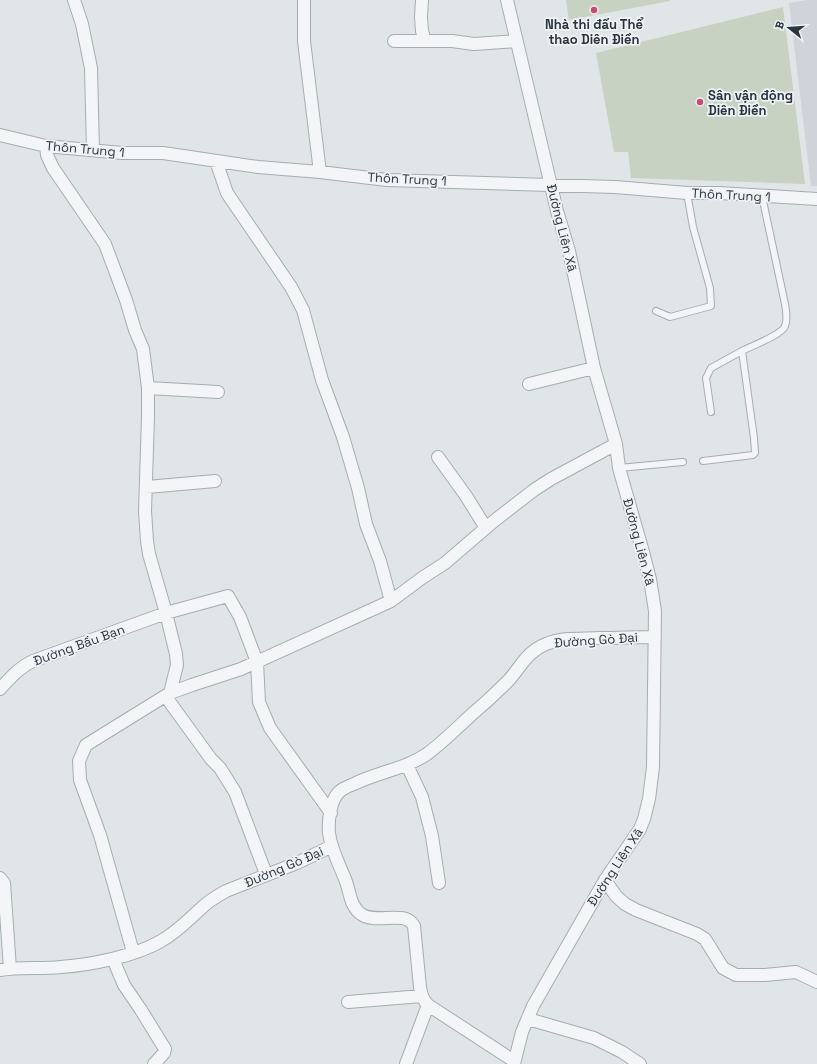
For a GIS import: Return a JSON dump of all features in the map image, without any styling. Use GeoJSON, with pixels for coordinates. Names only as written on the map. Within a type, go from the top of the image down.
{"type":"FeatureCollection","features":[{"type":"Feature","properties":{"kind":"street"},"geometry":{"type":"LineString","coordinates":[[74,0],[82,24],[91,68],[93,150]]}},
{"type":"Feature","properties":{"kind":"street"},"geometry":{"type":"LineString","coordinates":[[304,0],[304,41],[320,172]]}},
{"type":"Feature","properties":{"kind":"street"},"geometry":{"type":"LineString","coordinates":[[422,0],[421,18],[422,31],[425,41]]}},
{"type":"Feature","properties":{"kind":"street","name":"Đường Liên Xã"},"geometry":{"type":"LineString","coordinates":[[507,0],[551,186],[569,251],[594,368],[616,444],[619,468],[650,579],[655,610],[653,767],[649,799],[644,819],[640,829],[605,880],[533,1006],[517,1046],[514,1062]]}},
{"type":"Feature","properties":{"kind":"street"},"geometry":{"type":"LineString","coordinates":[[394,40],[452,41],[474,44],[516,41]]}},
{"type":"Feature","properties":{"kind":"street","name":"Thôn Trung 1"},"geometry":{"type":"LineString","coordinates":[[0,135],[46,146],[122,153],[163,153],[258,167],[320,172],[387,180],[615,187],[687,193],[719,193],[817,199]]}},
{"type":"Feature","properties":{"kind":"street"},"geometry":{"type":"LineString","coordinates":[[46,146],[47,155],[53,168],[101,239],[126,300],[135,330],[143,349],[148,388],[147,488],[145,511],[147,541],[149,554],[176,654],[177,665],[168,695]]}},
{"type":"Feature","properties":{"kind":"street"},"geometry":{"type":"LineString","coordinates":[[216,161],[227,193],[284,275],[303,310],[322,380],[343,436],[358,488],[366,524],[380,561],[391,601]]}},
{"type":"Feature","properties":{"kind":"street"},"geometry":{"type":"LineString","coordinates":[[529,384],[594,368]]}},
{"type":"Feature","properties":{"kind":"street"},"geometry":{"type":"LineString","coordinates":[[148,388],[218,392]]}},
{"type":"Feature","properties":{"kind":"street"},"geometry":{"type":"LineString","coordinates":[[133,952],[93,814],[80,780],[79,761],[86,745],[168,695],[192,685],[241,669],[391,601],[445,563],[486,528],[550,479],[616,444]]}},
{"type":"Feature","properties":{"kind":"street"},"geometry":{"type":"LineString","coordinates":[[438,457],[466,496],[486,528]]}},
{"type":"Feature","properties":{"kind":"street"},"geometry":{"type":"LineString","coordinates":[[147,488],[215,481]]}},
{"type":"Feature","properties":{"kind":"street","name":"Đường Bầu Bạn"},"geometry":{"type":"LineString","coordinates":[[0,689],[14,674],[25,665],[33,661],[166,613],[228,596],[240,617],[257,662]]}},
{"type":"Feature","properties":{"kind":"street","name":"Đường Gò Đại"},"geometry":{"type":"LineString","coordinates":[[5,969],[62,967],[113,959],[155,944],[170,936],[182,927],[207,903],[216,897],[266,874],[297,863],[332,846],[329,832],[331,813],[335,798],[342,790],[368,777],[415,762],[440,744],[509,680],[526,657],[535,650],[545,644],[570,639],[655,637]]}},
{"type":"Feature","properties":{"kind":"street"},"geometry":{"type":"LineString","coordinates":[[257,662],[259,702],[270,728],[331,813]]}},
{"type":"Feature","properties":{"kind":"street"},"geometry":{"type":"LineString","coordinates":[[168,695],[203,748],[220,768],[235,792],[266,874]]}},
{"type":"Feature","properties":{"kind":"street"},"geometry":{"type":"LineString","coordinates":[[407,765],[422,797],[432,836],[439,883]]}},
{"type":"Feature","properties":{"kind":"street"},"geometry":{"type":"LineString","coordinates":[[332,846],[346,880],[352,901],[356,910],[361,915],[376,919],[404,918],[412,922],[414,926],[425,1001],[406,1064]]}},
{"type":"Feature","properties":{"kind":"street"},"geometry":{"type":"LineString","coordinates":[[0,878],[4,883],[6,894],[5,969]]}},
{"type":"Feature","properties":{"kind":"street"},"geometry":{"type":"LineString","coordinates":[[605,880],[616,896],[636,910],[697,934],[705,939],[723,968],[736,975],[796,972],[817,982]]}},
{"type":"Feature","properties":{"kind":"street"},"geometry":{"type":"LineString","coordinates":[[113,959],[124,985],[165,1049],[164,1053],[154,1064]]}},
{"type":"Feature","properties":{"kind":"street"},"geometry":{"type":"LineString","coordinates":[[348,1002],[425,1001],[514,1062]]}},
{"type":"Feature","properties":{"kind":"street"},"geometry":{"type":"LineString","coordinates":[[528,1019],[594,1038],[622,1052],[640,1064]]}},
{"type":"Feature","properties":{"kind":"lane"},"geometry":{"type":"LineString","coordinates":[[656,310],[670,317],[711,306],[710,288],[693,226],[687,193]]}},
{"type":"Feature","properties":{"kind":"lane"},"geometry":{"type":"LineString","coordinates":[[711,412],[706,378],[711,368],[779,333],[785,327],[787,316],[762,196]]}},
{"type":"Feature","properties":{"kind":"lane"},"geometry":{"type":"LineString","coordinates":[[703,461],[753,456],[755,453],[742,351]]}},
{"type":"Feature","properties":{"kind":"lane"},"geometry":{"type":"LineString","coordinates":[[619,468],[683,462]]}},
{"type":"Feature","properties":{"kind":"shaded area"},"geometry":{"type":"Polygon","coordinates":[[[817,0],[817,186],[811,186],[789,3],[817,0]]]}},
{"type":"Feature","properties":{"kind":"green space","name":"Nhà thi đấu Thể thao Diên Điền"},"geometry":{"type":"Polygon","coordinates":[[[566,0],[670,0],[670,1],[569,20],[566,0]]]}},
{"type":"Feature","properties":{"kind":"green space","name":"Sân vận động Diên Điền"},"geometry":{"type":"Polygon","coordinates":[[[783,7],[805,184],[631,178],[628,152],[614,152],[596,53],[783,7]]]}},
{"type":"Feature","properties":{"kind":"place","name":"Nhà thi đấu Thể thao Diên Điền"},"geometry":{"type":"Point","coordinates":[594,10]}},
{"type":"Feature","properties":{"kind":"place","name":"Sân vận động Diên Điền"},"geometry":{"type":"Point","coordinates":[700,102]}}]}
